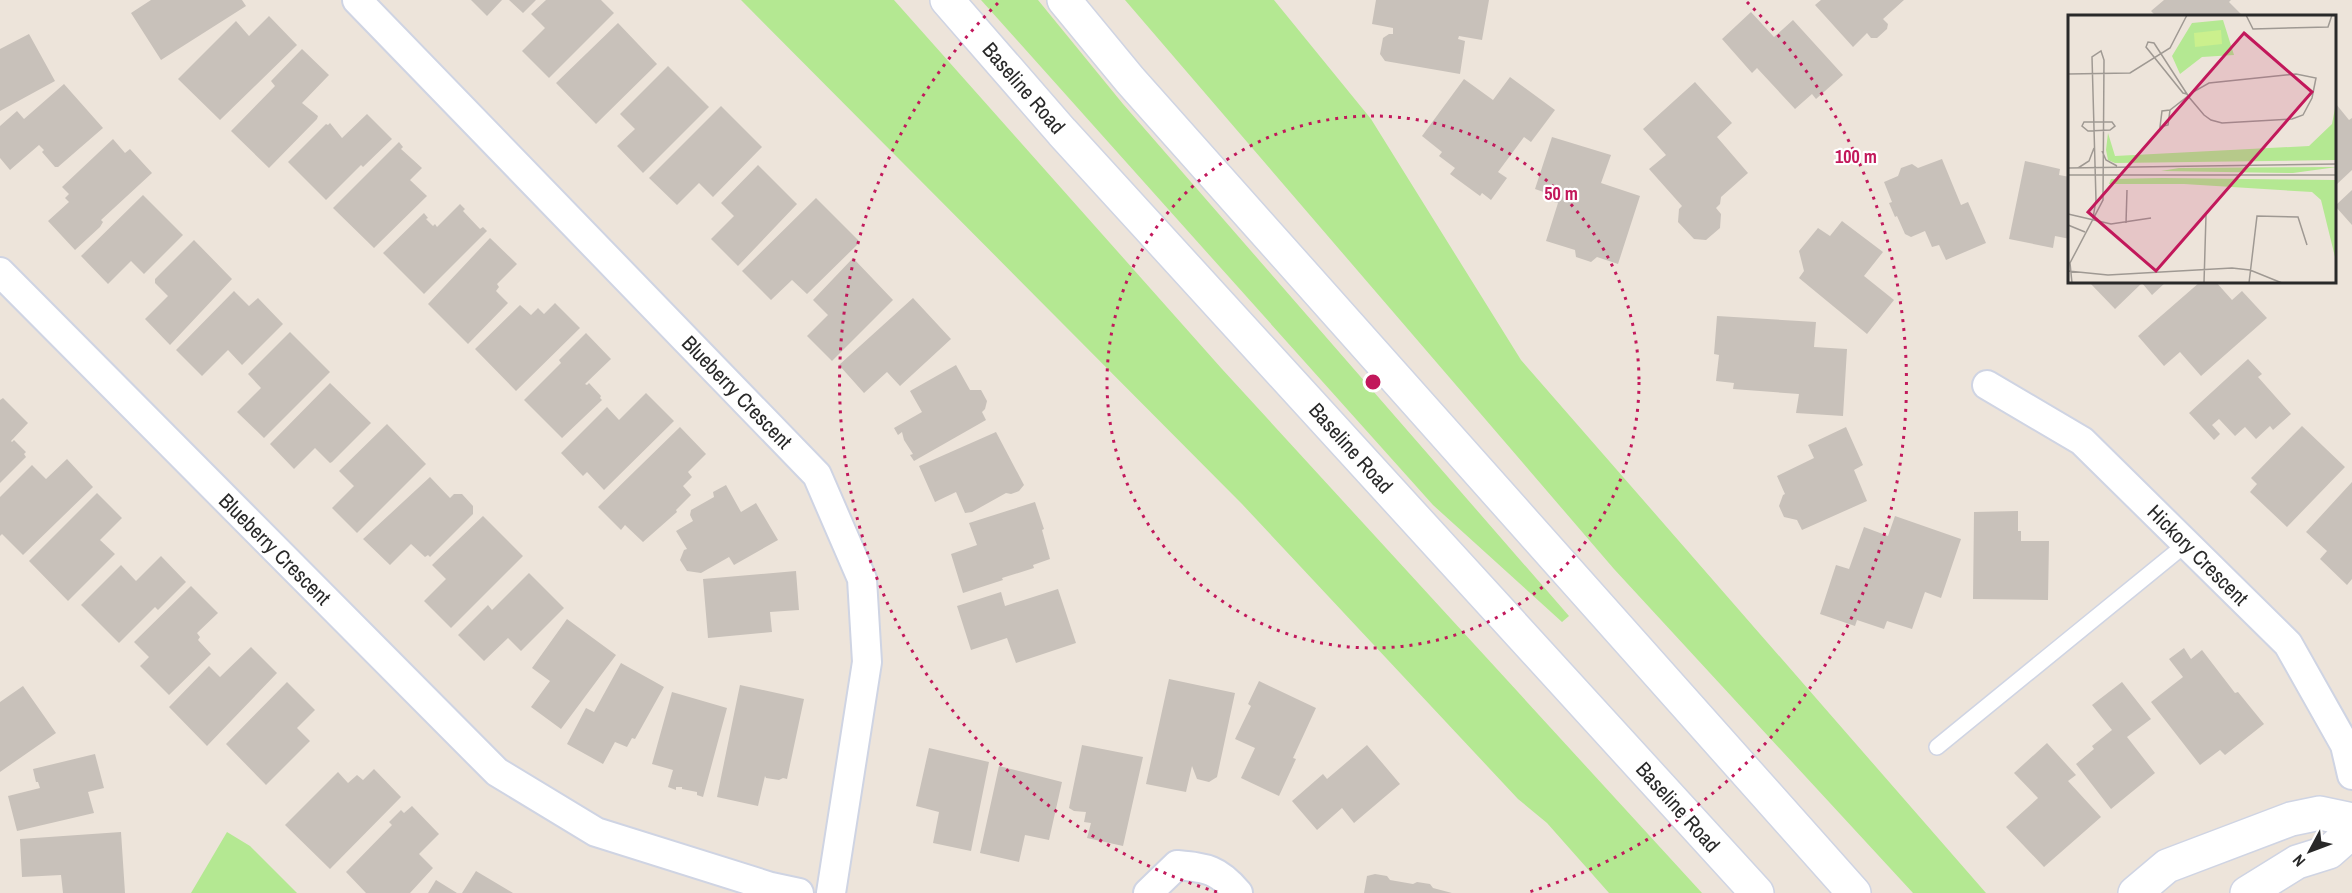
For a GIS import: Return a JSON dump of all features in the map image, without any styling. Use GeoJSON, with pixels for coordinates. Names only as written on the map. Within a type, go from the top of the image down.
{"type":"FeatureCollection","features":[{"type":"Feature","properties":{"kind":"main road","name":"Baseline Road"},"geometry":{"type":"LineString","coordinates":[[947,0],[1062,132],[1757,893]]}},
{"type":"Feature","properties":{"kind":"main road"},"geometry":{"type":"LineString","coordinates":[[1064,0],[1138,89],[1854,893]]}},
{"type":"Feature","properties":{"kind":"main road"},"geometry":{"type":"LineString","coordinates":[[2135,893],[2167,866],[2291,819],[2320,813],[2352,820]]}},
{"type":"Feature","properties":{"kind":"main road"},"geometry":{"type":"LineString","coordinates":[[2247,893],[2297,862],[2329,852],[2352,832]]}},
{"type":"Feature","properties":{"kind":"street","name":"Blueberry Crescent"},"geometry":{"type":"LineString","coordinates":[[357,0],[817,475],[862,579],[867,662],[831,893]]}},
{"type":"Feature","properties":{"kind":"street","name":"Blueberry Crescent"},"geometry":{"type":"LineString","coordinates":[[0,272],[497,772],[596,832],[799,893]]}},
{"type":"Feature","properties":{"kind":"street","name":"Hickory Crescent"},"geometry":{"type":"LineString","coordinates":[[1987,385],[2082,441],[2288,644],[2345,745],[2352,775]]}},
{"type":"Feature","properties":{"kind":"street"},"geometry":{"type":"LineString","coordinates":[[1148,893],[1177,865],[1206,868],[1227,880],[1238,893]]}},
{"type":"Feature","properties":{"kind":"lane"},"geometry":{"type":"LineString","coordinates":[[1937,747],[2186,544]]}},
{"type":"Feature","properties":{"kind":"green space"},"geometry":{"type":"Polygon","coordinates":[[[741,0],[894,0],[1222,369],[1702,893],[1609,893],[1547,823],[1518,799],[1242,504],[741,0]]]}},
{"type":"Feature","properties":{"kind":"green space"},"geometry":{"type":"Polygon","coordinates":[[[981,0],[1038,0],[1123,104],[1569,616],[1562,622],[1433,505],[981,0]]]}},
{"type":"Feature","properties":{"kind":"green space"},"geometry":{"type":"Polygon","coordinates":[[[1125,0],[1274,0],[1371,119],[1521,360],[1986,893],[1913,893],[1614,569],[1125,0]]]}},
{"type":"Feature","properties":{"kind":"green space"},"geometry":{"type":"Polygon","coordinates":[[[227,832],[250,846],[297,893],[191,893],[227,832]]]}},
{"type":"Feature","properties":{"kind":"building"},"geometry":{"type":"Polygon","coordinates":[[[151,0],[242,0],[246,6],[161,60],[131,13],[151,0]]]}},
{"type":"Feature","properties":{"kind":"building"},"geometry":{"type":"Polygon","coordinates":[[[471,0],[502,0],[487,16],[471,0]]]}},
{"type":"Feature","properties":{"kind":"building"},"geometry":{"type":"Polygon","coordinates":[[[509,0],[536,0],[523,13],[509,0]]]}},
{"type":"Feature","properties":{"kind":"building"},"geometry":{"type":"Polygon","coordinates":[[[546,0],[601,0],[614,13],[549,78],[522,51],[545,28],[531,14],[546,0]]]}},
{"type":"Feature","properties":{"kind":"building"},"geometry":{"type":"Polygon","coordinates":[[[1376,0],[1489,0],[1482,40],[1459,36],[1458,39],[1465,41],[1460,74],[1385,61],[1380,54],[1383,38],[1393,34],[1393,28],[1372,24],[1376,0]]]}},
{"type":"Feature","properties":{"kind":"building"},"geometry":{"type":"Polygon","coordinates":[[[1821,0],[1904,0],[1883,19],[1888,24],[1887,29],[1877,38],[1871,38],[1867,33],[1853,47],[1815,5],[1821,0]]]}},
{"type":"Feature","properties":{"kind":"building"},"geometry":{"type":"Polygon","coordinates":[[[2164,0],[2231,0],[2229,2],[2242,15],[2155,15],[2151,11],[2164,0]]]}},
{"type":"Feature","properties":{"kind":"building"},"geometry":{"type":"Polygon","coordinates":[[[1751,12],[1774,37],[1793,20],[1843,75],[1816,99],[1812,94],[1795,109],[1757,68],[1752,73],[1722,39],[1751,12]]]}},
{"type":"Feature","properties":{"kind":"building"},"geometry":{"type":"Polygon","coordinates":[[[269,16],[297,45],[220,120],[178,79],[236,21],[249,36],[269,16]]]}},
{"type":"Feature","properties":{"kind":"building"},"geometry":{"type":"Polygon","coordinates":[[[618,23],[657,64],[596,124],[556,83],[618,23]]]}},
{"type":"Feature","properties":{"kind":"building"},"geometry":{"type":"Polygon","coordinates":[[[29,34],[55,81],[0,111],[0,49],[29,34]]]}},
{"type":"Feature","properties":{"kind":"building"},"geometry":{"type":"Polygon","coordinates":[[[302,49],[329,75],[302,103],[318,116],[269,168],[231,131],[275,86],[271,81],[302,49]]]}},
{"type":"Feature","properties":{"kind":"building"},"geometry":{"type":"Polygon","coordinates":[[[668,66],[709,107],[643,173],[617,146],[635,129],[620,114],[668,66]]]}},
{"type":"Feature","properties":{"kind":"building"},"geometry":{"type":"Polygon","coordinates":[[[1510,77],[1555,110],[1531,142],[1524,137],[1498,172],[1507,178],[1491,200],[1482,193],[1480,196],[1450,174],[1455,168],[1439,156],[1442,152],[1422,136],[1464,79],[1493,100],[1510,77]]]}},
{"type":"Feature","properties":{"kind":"building"},"geometry":{"type":"Polygon","coordinates":[[[1695,82],[1732,123],[1717,137],[1748,173],[1721,197],[1720,204],[1716,208],[1721,214],[1720,228],[1706,240],[1694,239],[1678,222],[1679,209],[1682,206],[1649,169],[1666,155],[1643,129],[1695,82]]]}},
{"type":"Feature","properties":{"kind":"building"},"geometry":{"type":"Polygon","coordinates":[[[64,84],[103,128],[58,167],[55,167],[42,152],[44,150],[39,145],[10,170],[0,158],[0,126],[17,111],[24,119],[64,84]]]}},
{"type":"Feature","properties":{"kind":"building"},"geometry":{"type":"Polygon","coordinates":[[[2337,105],[2349,120],[2352,118],[2352,170],[2337,184],[2337,105]]]}},
{"type":"Feature","properties":{"kind":"building"},"geometry":{"type":"Polygon","coordinates":[[[721,106],[762,147],[713,197],[699,183],[677,205],[649,178],[721,106]]]}},
{"type":"Feature","properties":{"kind":"building"},"geometry":{"type":"Polygon","coordinates":[[[367,114],[392,139],[363,167],[361,165],[326,200],[288,162],[326,124],[330,123],[342,138],[367,114]]]}},
{"type":"Feature","properties":{"kind":"building"},"geometry":{"type":"Polygon","coordinates":[[[1552,137],[1611,155],[1601,183],[1640,196],[1618,264],[1597,257],[1591,262],[1576,257],[1575,250],[1546,241],[1558,203],[1554,202],[1555,196],[1535,189],[1552,137]]]}},
{"type":"Feature","properties":{"kind":"building"},"geometry":{"type":"Polygon","coordinates":[[[113,139],[125,153],[130,149],[152,173],[101,220],[103,222],[100,227],[75,250],[48,221],[69,202],[65,198],[69,194],[62,187],[113,139]]]}},
{"type":"Feature","properties":{"kind":"building"},"geometry":{"type":"Polygon","coordinates":[[[399,142],[403,147],[401,149],[422,168],[410,180],[427,196],[374,248],[333,208],[399,142]]]}},
{"type":"Feature","properties":{"kind":"building"},"geometry":{"type":"Polygon","coordinates":[[[1942,159],[1961,205],[1968,202],[1986,243],[1946,260],[1939,245],[1932,247],[1925,231],[1911,237],[1905,234],[1889,203],[1892,202],[1884,182],[1898,176],[1901,168],[1912,164],[1918,168],[1942,159]]]}},
{"type":"Feature","properties":{"kind":"building"},"geometry":{"type":"Polygon","coordinates":[[[2025,161],[2060,169],[2059,175],[2068,177],[2068,239],[2055,236],[2053,248],[2009,239],[2025,161]]]}},
{"type":"Feature","properties":{"kind":"building"},"geometry":{"type":"Polygon","coordinates":[[[758,165],[797,204],[738,266],[711,239],[734,216],[721,203],[758,165]]]}},
{"type":"Feature","properties":{"kind":"building"},"geometry":{"type":"Polygon","coordinates":[[[2352,190],[2352,225],[2337,208],[2337,204],[2352,190]]]}},
{"type":"Feature","properties":{"kind":"building"},"geometry":{"type":"Polygon","coordinates":[[[143,195],[183,235],[144,274],[131,261],[108,284],[81,256],[143,195]]]}},
{"type":"Feature","properties":{"kind":"building"},"geometry":{"type":"Polygon","coordinates":[[[816,198],[860,242],[807,294],[792,280],[771,300],[742,271],[816,198]]]}},
{"type":"Feature","properties":{"kind":"building"},"geometry":{"type":"Polygon","coordinates":[[[460,204],[465,209],[463,211],[480,229],[483,227],[487,231],[424,294],[383,253],[424,213],[428,218],[426,219],[437,227],[460,204]]]}},
{"type":"Feature","properties":{"kind":"building"},"geometry":{"type":"Polygon","coordinates":[[[1842,221],[1883,252],[1864,276],[1894,300],[1867,334],[1799,278],[1804,271],[1799,251],[1818,228],[1830,236],[1842,221]]]}},
{"type":"Feature","properties":{"kind":"building"},"geometry":{"type":"Polygon","coordinates":[[[490,238],[517,264],[497,284],[499,287],[496,291],[508,303],[468,344],[428,304],[490,238]]]}},
{"type":"Feature","properties":{"kind":"building"},"geometry":{"type":"Polygon","coordinates":[[[194,240],[232,279],[170,345],[145,319],[168,296],[155,283],[155,279],[194,240]]]}},
{"type":"Feature","properties":{"kind":"building"},"geometry":{"type":"Polygon","coordinates":[[[853,258],[893,300],[832,361],[807,336],[828,315],[813,300],[853,258]]]}},
{"type":"Feature","properties":{"kind":"building"},"geometry":{"type":"Polygon","coordinates":[[[2091,284],[2141,284],[2115,309],[2091,284]]]}},
{"type":"Feature","properties":{"kind":"building"},"geometry":{"type":"Polygon","coordinates":[[[2143,284],[2164,284],[2152,295],[2143,284]]]}},
{"type":"Feature","properties":{"kind":"building"},"geometry":{"type":"Polygon","coordinates":[[[2198,284],[2218,284],[2232,300],[2242,291],[2267,318],[2201,376],[2180,352],[2164,366],[2138,336],[2198,284]]]}},
{"type":"Feature","properties":{"kind":"building"},"geometry":{"type":"Polygon","coordinates":[[[234,291],[249,306],[258,298],[283,324],[242,365],[228,350],[202,376],[176,350],[234,291]]]}},
{"type":"Feature","properties":{"kind":"building"},"geometry":{"type":"Polygon","coordinates":[[[913,298],[951,339],[900,386],[887,372],[864,393],[839,365],[913,298]]]}},
{"type":"Feature","properties":{"kind":"building"},"geometry":{"type":"Polygon","coordinates":[[[555,303],[580,328],[516,391],[475,349],[520,305],[531,315],[538,308],[544,314],[555,303]]]}},
{"type":"Feature","properties":{"kind":"building"},"geometry":{"type":"Polygon","coordinates":[[[1717,316],[1816,322],[1814,347],[1847,349],[1843,416],[1796,413],[1799,394],[1733,389],[1734,383],[1716,381],[1719,355],[1714,354],[1717,316]]]}},
{"type":"Feature","properties":{"kind":"building"},"geometry":{"type":"Polygon","coordinates":[[[290,332],[330,372],[264,438],[237,412],[261,388],[248,374],[290,332]]]}},
{"type":"Feature","properties":{"kind":"building"},"geometry":{"type":"Polygon","coordinates":[[[586,333],[611,359],[585,384],[589,383],[602,400],[562,438],[524,400],[561,363],[559,360],[586,333]]]}},
{"type":"Feature","properties":{"kind":"building"},"geometry":{"type":"Polygon","coordinates":[[[2248,359],[2262,374],[2258,377],[2291,414],[2273,430],[2270,426],[2256,439],[2245,427],[2235,436],[2219,419],[2212,425],[2220,434],[2214,440],[2189,413],[2248,359]]]}},
{"type":"Feature","properties":{"kind":"building"},"geometry":{"type":"Polygon","coordinates":[[[956,365],[970,390],[981,390],[987,401],[982,412],[986,420],[914,461],[902,432],[898,435],[894,428],[922,412],[910,391],[956,365]]]}},
{"type":"Feature","properties":{"kind":"building"},"geometry":{"type":"Polygon","coordinates":[[[330,383],[371,423],[332,462],[330,463],[315,448],[294,469],[270,444],[330,383]]]}},
{"type":"Feature","properties":{"kind":"building"},"geometry":{"type":"Polygon","coordinates":[[[646,393],[674,421],[604,490],[587,472],[583,476],[561,453],[607,407],[619,420],[646,393]]]}},
{"type":"Feature","properties":{"kind":"building"},"geometry":{"type":"Polygon","coordinates":[[[3,398],[28,423],[11,441],[14,440],[26,452],[24,454],[26,457],[0,483],[0,400],[3,398]]]}},
{"type":"Feature","properties":{"kind":"building"},"geometry":{"type":"Polygon","coordinates":[[[387,424],[426,464],[357,533],[332,508],[354,486],[339,471],[387,424]]]}},
{"type":"Feature","properties":{"kind":"building"},"geometry":{"type":"Polygon","coordinates":[[[2302,426],[2345,467],[2287,527],[2250,492],[2257,484],[2251,478],[2302,426]]]}},
{"type":"Feature","properties":{"kind":"building"},"geometry":{"type":"Polygon","coordinates":[[[680,427],[706,454],[688,472],[692,477],[683,486],[691,495],[676,510],[677,512],[643,542],[625,525],[621,530],[598,507],[680,427]]]}},
{"type":"Feature","properties":{"kind":"building"},"geometry":{"type":"Polygon","coordinates":[[[1846,427],[1863,465],[1854,470],[1867,501],[1802,530],[1797,520],[1784,517],[1779,506],[1785,494],[1777,476],[1814,458],[1808,445],[1846,427]]]}},
{"type":"Feature","properties":{"kind":"building"},"geometry":{"type":"Polygon","coordinates":[[[996,432],[1024,485],[1019,491],[1006,493],[972,512],[965,513],[956,492],[935,502],[919,466],[996,432]]]}},
{"type":"Feature","properties":{"kind":"building"},"geometry":{"type":"Polygon","coordinates":[[[67,459],[93,487],[23,555],[2,534],[0,536],[0,497],[32,465],[46,479],[67,459]]]}},
{"type":"Feature","properties":{"kind":"building"},"geometry":{"type":"Polygon","coordinates":[[[430,477],[450,498],[454,494],[462,494],[473,506],[473,514],[430,557],[428,555],[425,557],[411,544],[390,565],[363,539],[430,477]]]}},
{"type":"Feature","properties":{"kind":"building"},"geometry":{"type":"Polygon","coordinates":[[[2352,482],[2352,579],[2347,585],[2320,559],[2327,551],[2306,532],[2352,482]]]}},
{"type":"Feature","properties":{"kind":"building"},"geometry":{"type":"Polygon","coordinates":[[[726,485],[741,512],[756,503],[778,540],[734,565],[729,557],[701,573],[687,571],[680,560],[684,550],[687,549],[676,531],[693,521],[690,515],[691,510],[714,497],[713,492],[726,485]]]}},
{"type":"Feature","properties":{"kind":"building"},"geometry":{"type":"Polygon","coordinates":[[[97,493],[122,518],[100,540],[115,554],[68,601],[29,561],[97,493]]]}},
{"type":"Feature","properties":{"kind":"building"},"geometry":{"type":"Polygon","coordinates":[[[1035,502],[1044,529],[1042,530],[1050,559],[1033,565],[1034,568],[963,593],[951,554],[977,545],[969,523],[1035,502]]]}},
{"type":"Feature","properties":{"kind":"building"},"geometry":{"type":"Polygon","coordinates":[[[2018,511],[2018,531],[2021,531],[2021,541],[2049,541],[2048,600],[1973,599],[1974,512],[2018,511]]]}},
{"type":"Feature","properties":{"kind":"building"},"geometry":{"type":"Polygon","coordinates":[[[483,516],[523,556],[451,628],[424,601],[446,579],[432,565],[483,516]]]}},
{"type":"Feature","properties":{"kind":"building"},"geometry":{"type":"Polygon","coordinates":[[[1895,516],[1961,539],[1941,598],[1925,592],[1912,629],[1887,621],[1884,629],[1857,620],[1855,626],[1820,614],[1836,565],[1849,569],[1864,527],[1888,536],[1895,516]]]}},
{"type":"Feature","properties":{"kind":"building"},"geometry":{"type":"Polygon","coordinates":[[[161,556],[186,582],[158,610],[155,607],[119,643],[81,605],[121,565],[136,581],[161,556]]]}},
{"type":"Feature","properties":{"kind":"building"},"geometry":{"type":"Polygon","coordinates":[[[796,571],[799,610],[770,612],[772,632],[708,638],[703,579],[796,571]]]}},
{"type":"Feature","properties":{"kind":"building"},"geometry":{"type":"Polygon","coordinates":[[[529,573],[564,608],[521,651],[508,638],[484,661],[458,635],[488,605],[492,610],[529,573]]]}},
{"type":"Feature","properties":{"kind":"building"},"geometry":{"type":"Polygon","coordinates":[[[191,586],[218,613],[197,633],[200,637],[198,640],[211,654],[169,695],[140,666],[149,657],[134,642],[191,586]]]}},
{"type":"Feature","properties":{"kind":"building"},"geometry":{"type":"Polygon","coordinates":[[[1058,589],[1076,643],[1016,663],[1007,638],[971,650],[957,606],[1001,592],[1005,606],[1058,589]]]}},
{"type":"Feature","properties":{"kind":"building"},"geometry":{"type":"Polygon","coordinates":[[[567,619],[616,655],[561,729],[531,707],[550,681],[532,668],[567,619]]]}},
{"type":"Feature","properties":{"kind":"building"},"geometry":{"type":"Polygon","coordinates":[[[251,647],[277,673],[207,746],[169,707],[209,666],[220,677],[251,647]]]}},
{"type":"Feature","properties":{"kind":"building"},"geometry":{"type":"Polygon","coordinates":[[[2184,648],[2191,659],[2202,650],[2235,693],[2238,692],[2264,724],[2225,755],[2220,750],[2200,765],[2151,702],[2183,677],[2169,659],[2184,648]]]}},
{"type":"Feature","properties":{"kind":"building"},"geometry":{"type":"Polygon","coordinates":[[[621,663],[664,687],[635,739],[632,738],[627,747],[615,742],[603,764],[567,744],[586,708],[594,712],[621,663]]]}},
{"type":"Feature","properties":{"kind":"building"},"geometry":{"type":"Polygon","coordinates":[[[1169,679],[1235,693],[1217,777],[1209,782],[1197,779],[1192,766],[1186,792],[1146,784],[1169,679]]]}},
{"type":"Feature","properties":{"kind":"building"},"geometry":{"type":"Polygon","coordinates":[[[1259,681],[1316,708],[1293,758],[1296,759],[1279,796],[1241,778],[1255,748],[1235,739],[1251,706],[1248,704],[1259,681]]]}},
{"type":"Feature","properties":{"kind":"building"},"geometry":{"type":"Polygon","coordinates":[[[287,682],[315,710],[297,728],[310,741],[266,785],[226,744],[287,682]]]}},
{"type":"Feature","properties":{"kind":"building"},"geometry":{"type":"Polygon","coordinates":[[[2122,682],[2151,719],[2127,737],[2155,773],[2111,809],[2076,764],[2094,749],[2092,746],[2112,730],[2092,705],[2122,682]]]}},
{"type":"Feature","properties":{"kind":"building"},"geometry":{"type":"Polygon","coordinates":[[[740,685],[804,699],[787,779],[779,780],[765,776],[758,806],[717,797],[740,685]]]}},
{"type":"Feature","properties":{"kind":"building"},"geometry":{"type":"Polygon","coordinates":[[[23,686],[56,733],[0,772],[0,702],[23,686]]]}},
{"type":"Feature","properties":{"kind":"building"},"geometry":{"type":"Polygon","coordinates":[[[672,692],[727,708],[703,797],[697,795],[697,792],[682,789],[682,787],[676,787],[676,790],[668,787],[673,770],[652,764],[672,692]]]}},
{"type":"Feature","properties":{"kind":"building"},"geometry":{"type":"Polygon","coordinates":[[[2047,743],[2076,775],[2068,781],[2101,817],[2044,867],[2006,827],[2038,798],[2014,773],[2047,743]]]}},
{"type":"Feature","properties":{"kind":"building"},"geometry":{"type":"Polygon","coordinates":[[[1082,745],[1143,757],[1123,846],[1087,838],[1091,823],[1084,822],[1086,812],[1069,808],[1082,745]]]}},
{"type":"Feature","properties":{"kind":"building"},"geometry":{"type":"Polygon","coordinates":[[[1367,745],[1400,784],[1354,823],[1342,808],[1317,830],[1292,801],[1323,774],[1327,779],[1367,745]]]}},
{"type":"Feature","properties":{"kind":"building"},"geometry":{"type":"Polygon","coordinates":[[[929,748],[989,762],[971,851],[933,843],[939,812],[916,806],[929,748]]]}},
{"type":"Feature","properties":{"kind":"building"},"geometry":{"type":"Polygon","coordinates":[[[95,754],[104,788],[88,792],[94,813],[17,831],[8,796],[40,788],[33,769],[95,754]]]}},
{"type":"Feature","properties":{"kind":"building"},"geometry":{"type":"Polygon","coordinates":[[[999,766],[1062,782],[1049,840],[1025,835],[1019,862],[980,853],[999,766]]]}},
{"type":"Feature","properties":{"kind":"building"},"geometry":{"type":"Polygon","coordinates":[[[374,769],[401,797],[330,869],[285,825],[338,772],[348,783],[357,775],[363,780],[374,769]]]}},
{"type":"Feature","properties":{"kind":"building"},"geometry":{"type":"Polygon","coordinates":[[[412,806],[439,834],[419,854],[433,868],[410,893],[366,893],[346,872],[392,825],[389,822],[401,810],[404,813],[412,806]]]}},
{"type":"Feature","properties":{"kind":"building"},"geometry":{"type":"Polygon","coordinates":[[[121,832],[125,893],[63,893],[61,875],[22,877],[20,839],[121,832]]]}},
{"type":"Feature","properties":{"kind":"building"},"geometry":{"type":"Polygon","coordinates":[[[476,871],[513,893],[462,893],[476,871]]]}},
{"type":"Feature","properties":{"kind":"building"},"geometry":{"type":"Polygon","coordinates":[[[1375,874],[1387,876],[1390,880],[1430,884],[1433,888],[1452,893],[1364,893],[1367,876],[1375,874]]]}},
{"type":"Feature","properties":{"kind":"building"},"geometry":{"type":"Polygon","coordinates":[[[436,880],[457,893],[428,893],[436,880]]]}}]}
